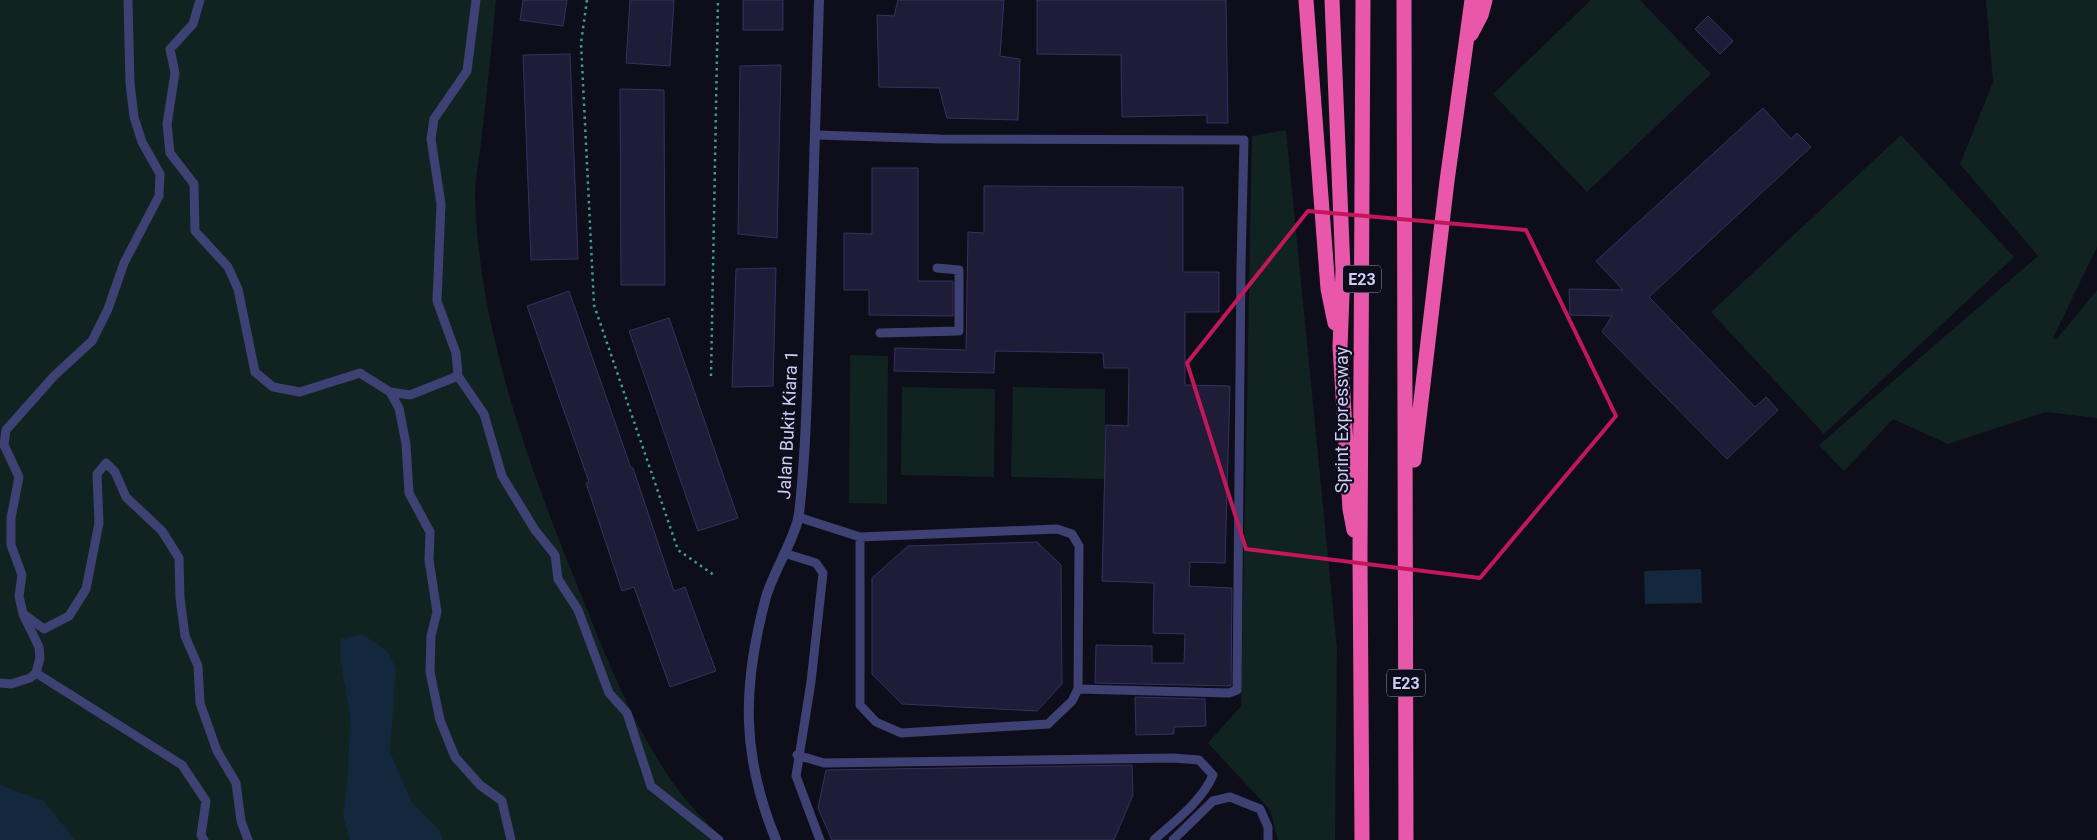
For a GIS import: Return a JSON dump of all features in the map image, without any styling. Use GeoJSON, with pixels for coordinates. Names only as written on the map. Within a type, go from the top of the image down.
{"type":"FeatureCollection","features":[{"type":"Feature","properties":{"kind":"highway"},"geometry":{"type":"LineString","coordinates":[[1306,0],[1328,288],[1340,347]]}},
{"type":"Feature","properties":{"kind":"highway"},"geometry":{"type":"LineString","coordinates":[[1332,0],[1343,270],[1340,347],[1350,510],[1360,558]]}},
{"type":"Feature","properties":{"kind":"highway","name":"Sprint Expressway"},"geometry":{"type":"LineString","coordinates":[[1362,840],[1360,558],[1363,0]]}},
{"type":"Feature","properties":{"kind":"highway","name":"E23"},"geometry":{"type":"LineString","coordinates":[[1404,0],[1406,840]]}},
{"type":"Feature","properties":{"kind":"highway"},"geometry":{"type":"LineString","coordinates":[[1406,526],[1446,191],[1472,0]]}},
{"type":"Feature","properties":{"kind":"highway"},"geometry":{"type":"LineString","coordinates":[[1467,39],[1476,27],[1486,0]]}},
{"type":"Feature","properties":{"kind":"street","name":"Jalan Bukit Kiara 1"},"geometry":{"type":"LineString","coordinates":[[776,840],[761,803],[752,757],[748,718],[750,672],[767,596],[798,516],[807,404],[817,135],[819,0]]}},
{"type":"Feature","properties":{"kind":"lane"},"geometry":{"type":"LineString","coordinates":[[0,683],[21,682],[36,673],[40,658],[39,647],[23,614],[19,596],[22,575],[11,545],[10,518],[19,477],[4,445],[6,430],[54,376],[92,341],[108,309],[124,263],[159,196],[160,174],[142,142],[134,117],[130,83],[128,0]]}},
{"type":"Feature","properties":{"kind":"lane"},"geometry":{"type":"LineString","coordinates":[[200,0],[193,24],[170,49],[175,73],[167,124],[170,153],[194,184],[195,231],[228,267],[238,290],[255,372],[273,387],[300,392],[360,373],[390,392],[410,395],[458,376]]}},
{"type":"Feature","properties":{"kind":"lane"},"geometry":{"type":"LineString","coordinates":[[476,0],[467,71],[434,119],[430,139],[441,204],[437,301],[456,353],[458,376],[484,414],[502,476],[535,530],[555,555],[558,579],[578,610],[609,693],[627,713],[651,786],[719,840]]}},
{"type":"Feature","properties":{"kind":"lane"},"geometry":{"type":"LineString","coordinates":[[817,135],[940,139],[1244,140],[1237,690],[1229,693],[1078,689]]}},
{"type":"Feature","properties":{"kind":"lane"},"geometry":{"type":"LineString","coordinates":[[880,333],[959,331],[959,270],[937,268]]}},
{"type":"Feature","properties":{"kind":"lane"},"geometry":{"type":"LineString","coordinates":[[390,392],[399,408],[406,444],[409,493],[430,532],[429,560],[437,612],[431,636],[430,672],[440,720],[455,757],[480,785],[502,801],[511,840]]}},
{"type":"Feature","properties":{"kind":"lane"},"geometry":{"type":"LineString","coordinates":[[23,614],[44,629],[68,616],[86,589],[99,522],[97,474],[106,463],[115,472],[126,497],[162,531],[180,558],[181,608],[185,636],[198,666],[200,703],[216,751],[236,783],[241,820],[248,840]]}},
{"type":"Feature","properties":{"kind":"lane"},"geometry":{"type":"LineString","coordinates":[[798,516],[860,537],[1057,529],[1072,534],[1079,546],[1078,689],[1072,701],[1048,724],[901,734],[876,722],[860,705],[860,537]]}},
{"type":"Feature","properties":{"kind":"lane"},"geometry":{"type":"LineString","coordinates":[[784,553],[816,563],[823,573],[811,682],[797,754],[796,776],[820,840]]}},
{"type":"Feature","properties":{"kind":"lane"},"geometry":{"type":"LineString","coordinates":[[36,673],[182,766],[206,801],[201,835],[204,840]]}},
{"type":"Feature","properties":{"kind":"lane"},"geometry":{"type":"LineString","coordinates":[[797,754],[824,763],[1173,758],[1199,760],[1213,775],[1209,786],[1185,812],[1154,840]]}},
{"type":"Feature","properties":{"kind":"lane"},"geometry":{"type":"LineString","coordinates":[[1173,840],[1213,801],[1230,797],[1260,809],[1268,827],[1268,840]]}},
{"type":"Feature","properties":{"kind":"path"},"geometry":{"type":"LineString","coordinates":[[588,0],[582,43],[594,305],[678,550],[714,575]]}},
{"type":"Feature","properties":{"kind":"path"},"geometry":{"type":"LineString","coordinates":[[711,376],[718,0]]}},
{"type":"Feature","properties":{"kind":"highlighted area"},"geometry":{"type":"Polygon","coordinates":[[[1308,211],[1526,230],[1616,416],[1480,578],[1246,549],[1187,363],[1308,211]]]}},
{"type":"Feature","properties":{"kind":"green space"},"geometry":{"type":"Polygon","coordinates":[[[0,0],[496,0],[475,197],[486,299],[497,350],[511,401],[544,501],[622,693],[659,762],[673,783],[691,806],[724,840],[0,840],[0,0]]]}},
{"type":"Feature","properties":{"kind":"green space"},"geometry":{"type":"Polygon","coordinates":[[[1591,0],[1640,0],[1711,74],[1587,192],[1493,94],[1591,0]]]}},
{"type":"Feature","properties":{"kind":"green space"},"geometry":{"type":"Polygon","coordinates":[[[1986,0],[2097,0],[2097,247],[2053,338],[2056,340],[2097,290],[2097,418],[2045,412],[1948,444],[1893,419],[1844,471],[1819,445],[2038,256],[1960,164],[1993,82],[1986,0]]]}},
{"type":"Feature","properties":{"kind":"green space"},"geometry":{"type":"Polygon","coordinates":[[[1286,130],[1337,648],[1335,840],[1278,840],[1270,810],[1208,743],[1241,706],[1252,136],[1286,130]]]}},
{"type":"Feature","properties":{"kind":"green space"},"geometry":{"type":"Polygon","coordinates":[[[1901,135],[2014,257],[1824,434],[1711,312],[1901,135]]]}},
{"type":"Feature","properties":{"kind":"green space"},"geometry":{"type":"Polygon","coordinates":[[[850,355],[888,356],[887,504],[849,503],[850,355]]]}},
{"type":"Feature","properties":{"kind":"green space"},"geometry":{"type":"Polygon","coordinates":[[[1129,383],[1230,386],[1225,563],[1190,562],[1178,633],[1153,633],[1154,583],[1102,581],[1104,479],[1011,477],[1013,387],[1105,389],[1105,458],[1106,425],[1128,426],[1129,383]]]}},
{"type":"Feature","properties":{"kind":"green space"},"geometry":{"type":"Polygon","coordinates":[[[902,387],[995,389],[994,477],[901,475],[902,387]]]}},
{"type":"Feature","properties":{"kind":"water"},"geometry":{"type":"Polygon","coordinates":[[[1701,569],[1702,603],[1645,604],[1644,571],[1701,569]]]}},
{"type":"Feature","properties":{"kind":"water"},"geometry":{"type":"Polygon","coordinates":[[[362,634],[387,651],[396,668],[390,752],[411,801],[439,830],[443,840],[350,840],[343,816],[348,775],[350,715],[340,658],[341,639],[362,634]]]}},
{"type":"Feature","properties":{"kind":"water"},"geometry":{"type":"Polygon","coordinates":[[[0,785],[44,801],[75,840],[0,840],[0,785]]]}},
{"type":"Feature","properties":{"kind":"building"},"geometry":{"type":"Polygon","coordinates":[[[523,0],[567,0],[563,26],[520,20],[523,0]]]}},
{"type":"Feature","properties":{"kind":"building"},"geometry":{"type":"Polygon","coordinates":[[[630,0],[674,0],[670,66],[626,63],[630,0]]]}},
{"type":"Feature","properties":{"kind":"building"},"geometry":{"type":"Polygon","coordinates":[[[743,0],[783,0],[783,30],[743,30],[743,0]]]}},
{"type":"Feature","properties":{"kind":"building"},"geometry":{"type":"Polygon","coordinates":[[[898,0],[1004,0],[1000,56],[1020,59],[1018,120],[947,118],[939,88],[879,87],[877,15],[894,16],[898,0]]]}},
{"type":"Feature","properties":{"kind":"building"},"geometry":{"type":"Polygon","coordinates":[[[1037,0],[1226,0],[1228,123],[1207,123],[1207,115],[1122,117],[1121,55],[1037,54],[1037,0]]]}},
{"type":"Feature","properties":{"kind":"building"},"geometry":{"type":"Polygon","coordinates":[[[1708,16],[1733,41],[1720,54],[1695,29],[1708,16]]]}},
{"type":"Feature","properties":{"kind":"building"},"geometry":{"type":"Polygon","coordinates":[[[570,54],[578,259],[531,260],[523,55],[570,54]]]}},
{"type":"Feature","properties":{"kind":"building"},"geometry":{"type":"Polygon","coordinates":[[[781,65],[777,238],[738,234],[740,66],[781,65]]]}},
{"type":"Feature","properties":{"kind":"building"},"geometry":{"type":"Polygon","coordinates":[[[620,89],[664,90],[665,285],[621,285],[620,89]]]}},
{"type":"Feature","properties":{"kind":"building"},"geometry":{"type":"Polygon","coordinates":[[[1763,108],[1791,139],[1797,133],[1811,147],[1649,297],[1755,407],[1766,397],[1778,410],[1727,459],[1602,332],[1612,316],[1570,315],[1569,289],[1623,290],[1596,261],[1763,108]]]}},
{"type":"Feature","properties":{"kind":"building"},"geometry":{"type":"Polygon","coordinates":[[[872,168],[918,168],[918,281],[953,281],[953,316],[869,315],[869,290],[844,290],[844,233],[872,234],[872,168]]]}},
{"type":"Feature","properties":{"kind":"building"},"geometry":{"type":"Polygon","coordinates":[[[984,186],[1183,187],[1183,272],[1219,272],[1219,312],[1185,312],[1185,385],[1230,386],[1225,563],[1190,562],[1189,586],[1232,588],[1231,686],[1095,683],[1096,645],[1152,646],[1152,663],[1184,663],[1185,634],[1153,633],[1154,583],[1102,581],[1106,425],[1128,426],[1129,368],[1104,368],[1103,353],[995,351],[994,373],[894,371],[895,348],[966,350],[968,232],[984,233],[984,186]]]}},
{"type":"Feature","properties":{"kind":"building"},"geometry":{"type":"Polygon","coordinates":[[[776,268],[773,386],[732,387],[736,269],[776,268]]]}},
{"type":"Feature","properties":{"kind":"building"},"geometry":{"type":"Polygon","coordinates":[[[569,291],[631,468],[633,468],[674,591],[685,587],[716,671],[670,687],[634,587],[622,591],[586,483],[589,482],[527,306],[569,291]]]}},
{"type":"Feature","properties":{"kind":"building"},"geometry":{"type":"Polygon","coordinates":[[[669,318],[738,518],[698,531],[629,331],[669,318]]]}},
{"type":"Feature","properties":{"kind":"building"},"geometry":{"type":"Polygon","coordinates":[[[1037,542],[1061,565],[1062,684],[1037,711],[902,704],[872,674],[872,578],[908,546],[1037,542]]]}},
{"type":"Feature","properties":{"kind":"building"},"geometry":{"type":"Polygon","coordinates":[[[1135,697],[1205,699],[1206,726],[1174,727],[1174,734],[1136,735],[1135,697]]]}},
{"type":"Feature","properties":{"kind":"building"},"geometry":{"type":"Polygon","coordinates":[[[1132,765],[1133,795],[1114,840],[832,840],[818,808],[826,770],[1132,765]]]}}]}
